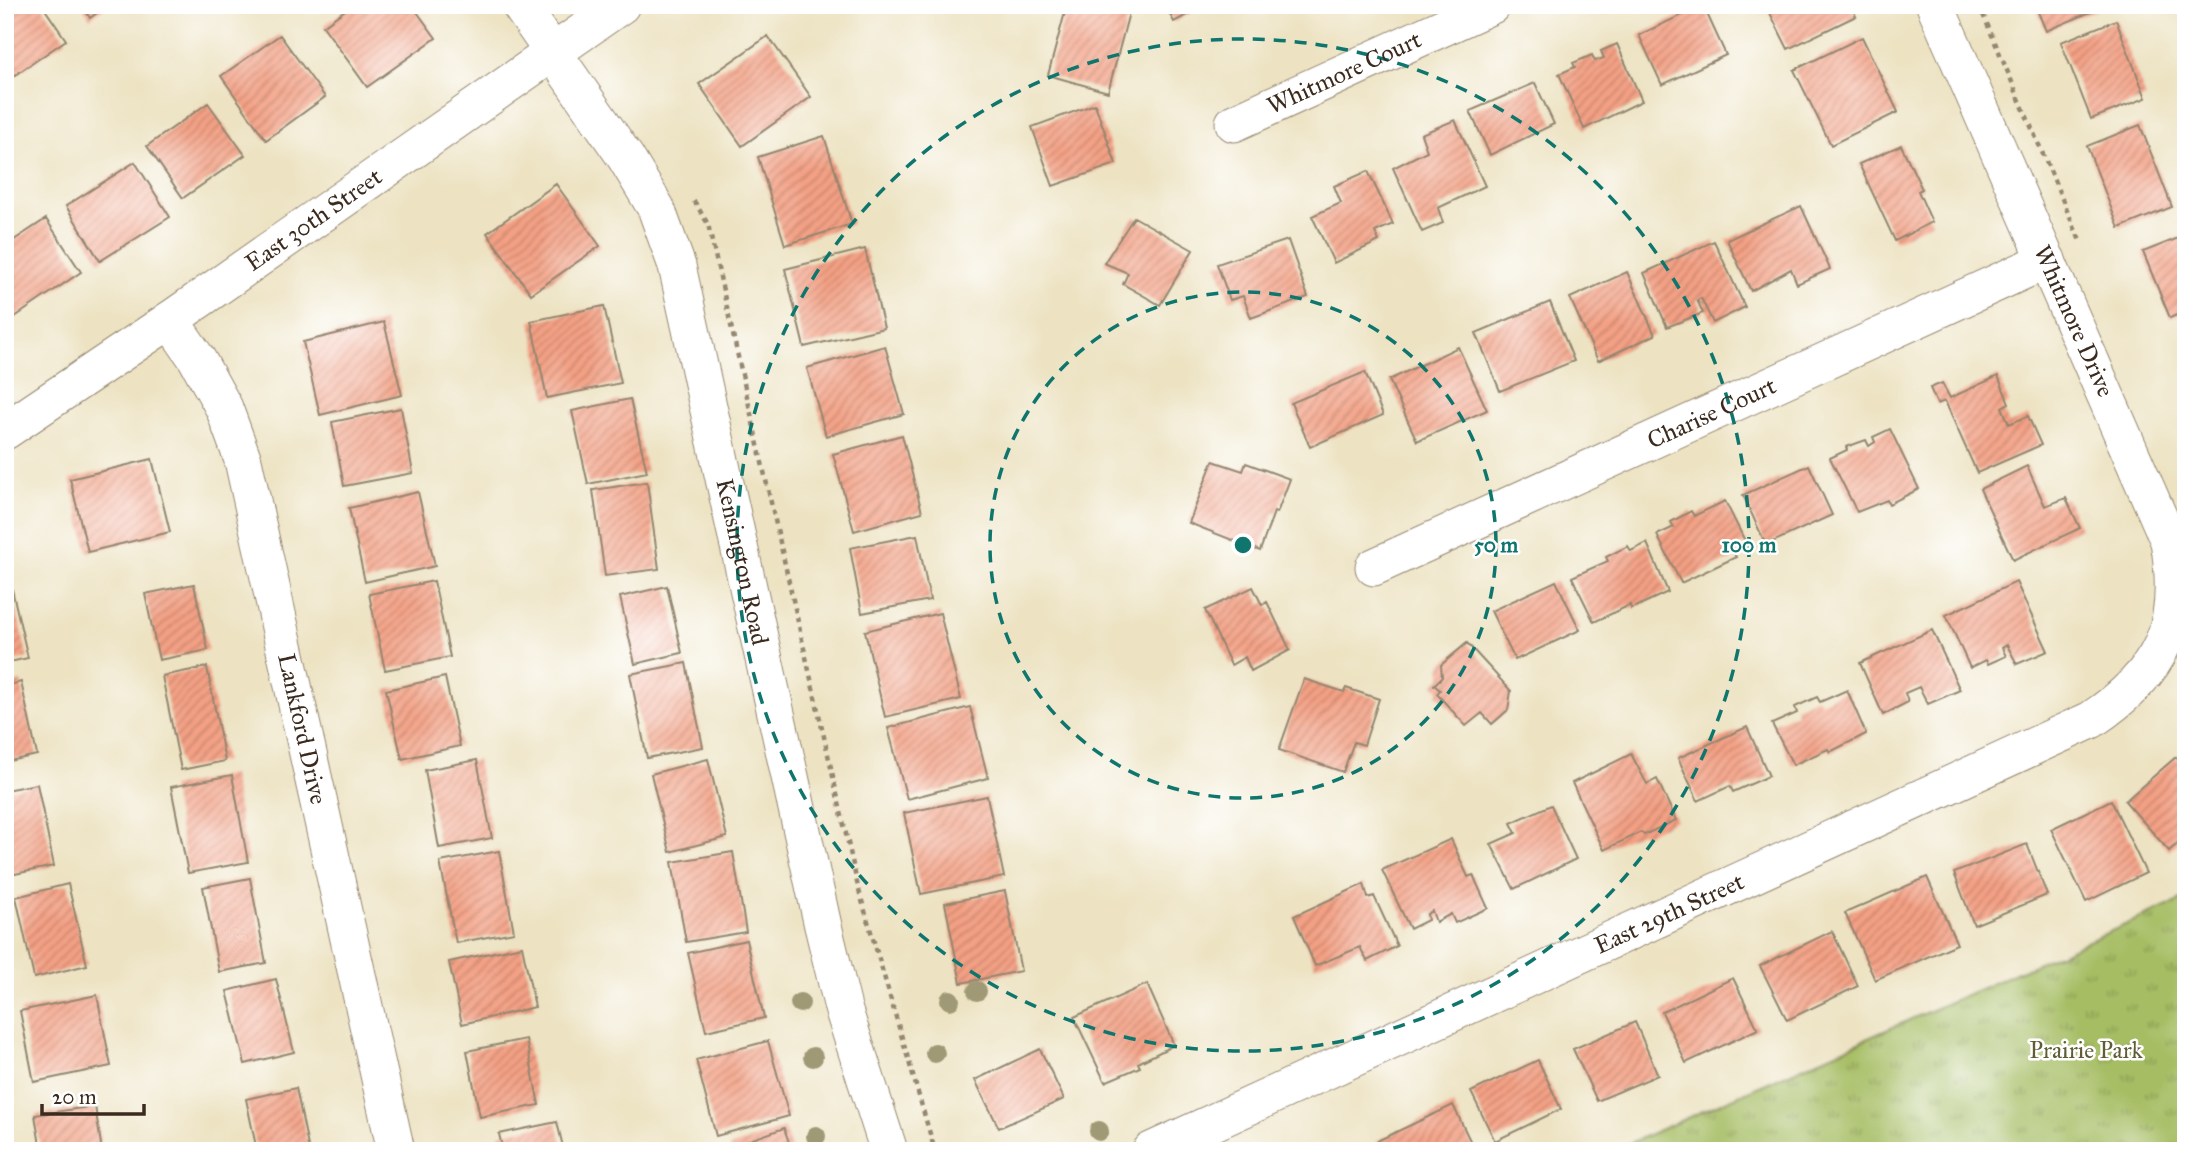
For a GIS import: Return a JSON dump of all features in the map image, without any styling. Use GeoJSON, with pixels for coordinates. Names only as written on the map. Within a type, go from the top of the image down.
{"type":"FeatureCollection","features":[{"type":"Feature","properties":{"kind":"street","name":"Kensington Road"},"geometry":{"type":"LineString","coordinates":[[520,5],[626,158],[656,208],[677,266],[823,926],[843,1008],[889,1151]]}},
{"type":"Feature","properties":{"kind":"street","name":"East 30th Street"},"geometry":{"type":"LineString","coordinates":[[5,431],[170,320],[621,5]]}},
{"type":"Feature","properties":{"kind":"street","name":"Whitmore Court"},"geometry":{"type":"LineString","coordinates":[[1234,124],[1492,5]]}},
{"type":"Feature","properties":{"kind":"street","name":"Whitmore Drive"},"geometry":{"type":"LineString","coordinates":[[1935,5],[2169,541],[2175,576],[2173,610],[2163,644]]}},
{"type":"Feature","properties":{"kind":"street","name":"Charise Court"},"geometry":{"type":"LineString","coordinates":[[1374,567],[2047,260]]}},
{"type":"Feature","properties":{"kind":"street","name":"Lankford Drive"},"geometry":{"type":"LineString","coordinates":[[170,320],[197,359],[224,408],[243,460],[396,1151]]}},
{"type":"Feature","properties":{"kind":"street","name":"East 29th Street"},"geometry":{"type":"LineString","coordinates":[[1151,1151],[2091,720],[2129,692],[2145,675],[2163,644]]}},
{"type":"Feature","properties":{"kind":"green space","name":"Prairie Park"},"geometry":{"type":"Polygon","coordinates":[[[2186,898],[2186,1151],[1612,1151],[2186,898]]]}},
{"type":"Feature","properties":{"kind":"building"},"geometry":{"type":"Polygon","coordinates":[[[5,5],[42,5],[66,40],[5,82],[5,5]]]}},
{"type":"Feature","properties":{"kind":"building"},"geometry":{"type":"Polygon","coordinates":[[[82,5],[108,5],[90,18],[82,5]]]}},
{"type":"Feature","properties":{"kind":"building"},"geometry":{"type":"Polygon","coordinates":[[[352,5],[412,5],[436,38],[367,87],[323,26],[352,5]]]}},
{"type":"Feature","properties":{"kind":"building"},"geometry":{"type":"Polygon","coordinates":[[[1067,5],[1131,5],[1108,92],[1048,75],[1067,5]]]}},
{"type":"Feature","properties":{"kind":"building"},"geometry":{"type":"Polygon","coordinates":[[[1165,5],[1206,5],[1174,22],[1165,5]]]}},
{"type":"Feature","properties":{"kind":"building"},"geometry":{"type":"Polygon","coordinates":[[[1703,5],[1726,55],[1662,85],[1639,35],[1703,5]]]}},
{"type":"Feature","properties":{"kind":"building"},"geometry":{"type":"Polygon","coordinates":[[[1766,5],[1850,5],[1856,16],[1788,49],[1766,5]]]}},
{"type":"Feature","properties":{"kind":"building"},"geometry":{"type":"Polygon","coordinates":[[[2035,5],[2097,5],[2098,9],[2046,31],[2035,5]]]}},
{"type":"Feature","properties":{"kind":"building"},"geometry":{"type":"Polygon","coordinates":[[[2116,20],[2146,98],[2091,119],[2061,42],[2116,20]]]}},
{"type":"Feature","properties":{"kind":"building"},"geometry":{"type":"Polygon","coordinates":[[[280,35],[325,97],[266,140],[221,76],[280,35]]]}},
{"type":"Feature","properties":{"kind":"building"},"geometry":{"type":"Polygon","coordinates":[[[768,36],[811,97],[742,146],[699,84],[768,36]]]}},
{"type":"Feature","properties":{"kind":"building"},"geometry":{"type":"Polygon","coordinates":[[[1862,37],[1898,112],[1831,145],[1794,70],[1862,37]]]}},
{"type":"Feature","properties":{"kind":"building"},"geometry":{"type":"Polygon","coordinates":[[[1617,44],[1642,101],[1584,129],[1559,74],[1575,67],[1573,63],[1592,55],[1595,61],[1604,58],[1601,51],[1617,44]]]}},
{"type":"Feature","properties":{"kind":"building"},"geometry":{"type":"Polygon","coordinates":[[[1535,83],[1554,124],[1490,155],[1470,111],[1535,83]]]}},
{"type":"Feature","properties":{"kind":"building"},"geometry":{"type":"Polygon","coordinates":[[[208,103],[245,155],[183,198],[147,146],[208,103]]]}},
{"type":"Feature","properties":{"kind":"building"},"geometry":{"type":"Polygon","coordinates":[[[1095,104],[1116,164],[1053,186],[1032,127],[1095,104]]]}},
{"type":"Feature","properties":{"kind":"building"},"geometry":{"type":"Polygon","coordinates":[[[1455,120],[1485,186],[1438,208],[1443,223],[1422,232],[1393,168],[1427,151],[1421,134],[1455,120]]]}},
{"type":"Feature","properties":{"kind":"building"},"geometry":{"type":"Polygon","coordinates":[[[2140,125],[2172,207],[2119,228],[2087,146],[2140,125]]]}},
{"type":"Feature","properties":{"kind":"building"},"geometry":{"type":"Polygon","coordinates":[[[824,136],[852,224],[785,245],[758,157],[824,136]]]}},
{"type":"Feature","properties":{"kind":"building"},"geometry":{"type":"Polygon","coordinates":[[[1901,145],[1922,189],[1918,191],[1932,222],[1895,241],[1859,164],[1901,145]]]}},
{"type":"Feature","properties":{"kind":"building"},"geometry":{"type":"Polygon","coordinates":[[[135,162],[170,217],[100,261],[66,206],[135,162]]]}},
{"type":"Feature","properties":{"kind":"building"},"geometry":{"type":"Polygon","coordinates":[[[1368,171],[1393,224],[1375,232],[1379,241],[1334,263],[1312,216],[1341,203],[1334,186],[1368,171]]]}},
{"type":"Feature","properties":{"kind":"building"},"geometry":{"type":"Polygon","coordinates":[[[556,184],[600,246],[531,294],[487,233],[556,184]]]}},
{"type":"Feature","properties":{"kind":"building"},"geometry":{"type":"Polygon","coordinates":[[[1801,206],[1830,269],[1797,284],[1791,269],[1751,291],[1727,240],[1801,206]]]}},
{"type":"Feature","properties":{"kind":"building"},"geometry":{"type":"Polygon","coordinates":[[[1134,217],[1193,250],[1160,305],[1123,284],[1128,273],[1104,263],[1134,217]]]}},
{"type":"Feature","properties":{"kind":"building"},"geometry":{"type":"Polygon","coordinates":[[[46,219],[81,272],[12,319],[5,310],[5,246],[46,219]]]}},
{"type":"Feature","properties":{"kind":"building"},"geometry":{"type":"Polygon","coordinates":[[[2186,235],[2186,311],[2170,318],[2143,252],[2186,235]]]}},
{"type":"Feature","properties":{"kind":"building"},"geometry":{"type":"Polygon","coordinates":[[[1288,240],[1308,297],[1251,318],[1243,296],[1230,300],[1217,264],[1288,240]]]}},
{"type":"Feature","properties":{"kind":"building"},"geometry":{"type":"Polygon","coordinates":[[[1714,241],[1745,307],[1713,323],[1701,298],[1697,300],[1703,313],[1667,327],[1644,273],[1714,241]]]}},
{"type":"Feature","properties":{"kind":"building"},"geometry":{"type":"Polygon","coordinates":[[[865,249],[884,328],[804,347],[785,269],[865,249]]]}},
{"type":"Feature","properties":{"kind":"building"},"geometry":{"type":"Polygon","coordinates":[[[1627,272],[1655,335],[1598,361],[1570,298],[1627,272]]]}},
{"type":"Feature","properties":{"kind":"building"},"geometry":{"type":"Polygon","coordinates":[[[1550,302],[1574,361],[1500,391],[1476,333],[1550,302]]]}},
{"type":"Feature","properties":{"kind":"building"},"geometry":{"type":"Polygon","coordinates":[[[604,306],[621,383],[547,398],[531,321],[604,306]]]}},
{"type":"Feature","properties":{"kind":"building"},"geometry":{"type":"Polygon","coordinates":[[[384,322],[402,395],[320,415],[303,342],[384,322]]]}},
{"type":"Feature","properties":{"kind":"building"},"geometry":{"type":"Polygon","coordinates":[[[885,346],[904,414],[826,436],[807,368],[885,346]]]}},
{"type":"Feature","properties":{"kind":"building"},"geometry":{"type":"Polygon","coordinates":[[[1458,347],[1487,410],[1417,441],[1389,380],[1458,347]]]}},
{"type":"Feature","properties":{"kind":"building"},"geometry":{"type":"Polygon","coordinates":[[[1365,372],[1383,415],[1310,447],[1291,403],[1365,372]]]}},
{"type":"Feature","properties":{"kind":"building"},"geometry":{"type":"Polygon","coordinates":[[[1998,376],[2009,403],[2002,407],[2009,424],[2028,416],[2041,445],[1977,473],[1945,401],[1937,404],[1930,388],[1942,383],[1950,398],[1998,376]]]}},
{"type":"Feature","properties":{"kind":"building"},"geometry":{"type":"Polygon","coordinates":[[[630,399],[647,472],[588,484],[572,411],[630,399]]]}},
{"type":"Feature","properties":{"kind":"building"},"geometry":{"type":"Polygon","coordinates":[[[401,408],[413,473],[344,486],[332,422],[401,408]]]}},
{"type":"Feature","properties":{"kind":"building"},"geometry":{"type":"Polygon","coordinates":[[[1890,429],[1919,489],[1889,504],[1887,500],[1857,512],[1830,458],[1847,450],[1846,447],[1866,440],[1869,446],[1875,442],[1873,437],[1890,429]]]}},
{"type":"Feature","properties":{"kind":"building"},"geometry":{"type":"Polygon","coordinates":[[[902,435],[922,512],[854,531],[833,454],[902,435]]]}},
{"type":"Feature","properties":{"kind":"building"},"geometry":{"type":"Polygon","coordinates":[[[152,459],[170,532],[88,552],[70,479],[152,459]]]}},
{"type":"Feature","properties":{"kind":"building"},"geometry":{"type":"Polygon","coordinates":[[[1213,461],[1243,471],[1246,463],[1290,479],[1260,551],[1189,523],[1213,461]]]}},
{"type":"Feature","properties":{"kind":"building"},"geometry":{"type":"Polygon","coordinates":[[[1809,465],[1832,515],[1766,545],[1743,495],[1809,465]]]}},
{"type":"Feature","properties":{"kind":"building"},"geometry":{"type":"Polygon","coordinates":[[[2027,466],[2045,506],[2066,498],[2080,528],[2013,560],[1980,489],[2027,466]]]}},
{"type":"Feature","properties":{"kind":"building"},"geometry":{"type":"Polygon","coordinates":[[[647,482],[659,569],[605,576],[593,490],[647,482]]]}},
{"type":"Feature","properties":{"kind":"building"},"geometry":{"type":"Polygon","coordinates":[[[418,492],[435,566],[365,582],[349,508],[418,492]]]}},
{"type":"Feature","properties":{"kind":"building"},"geometry":{"type":"Polygon","coordinates":[[[1725,501],[1746,543],[1732,550],[1736,557],[1681,583],[1657,535],[1674,527],[1671,522],[1691,511],[1694,516],[1725,501]]]}},
{"type":"Feature","properties":{"kind":"building"},"geometry":{"type":"Polygon","coordinates":[[[917,535],[930,600],[862,613],[850,548],[917,535]]]}},
{"type":"Feature","properties":{"kind":"building"},"geometry":{"type":"Polygon","coordinates":[[[1647,543],[1668,592],[1631,609],[1630,605],[1594,622],[1572,577],[1608,561],[1606,557],[1628,546],[1631,551],[1647,543]]]}},
{"type":"Feature","properties":{"kind":"building"},"geometry":{"type":"Polygon","coordinates":[[[434,581],[450,657],[385,670],[369,594],[434,581]]]}},
{"type":"Feature","properties":{"kind":"building"},"geometry":{"type":"Polygon","coordinates":[[[1556,581],[1580,630],[1515,660],[1491,611],[1556,581]]]}},
{"type":"Feature","properties":{"kind":"building"},"geometry":{"type":"Polygon","coordinates":[[[2016,582],[2048,651],[2017,664],[2007,645],[2002,648],[2006,656],[1988,664],[1986,660],[1970,668],[1946,615],[2016,582]]]}},
{"type":"Feature","properties":{"kind":"building"},"geometry":{"type":"Polygon","coordinates":[[[194,584],[208,650],[159,660],[145,594],[194,584]]]}},
{"type":"Feature","properties":{"kind":"building"},"geometry":{"type":"Polygon","coordinates":[[[11,585],[28,658],[5,663],[5,586],[11,585]]]}},
{"type":"Feature","properties":{"kind":"building"},"geometry":{"type":"Polygon","coordinates":[[[667,586],[682,653],[635,664],[620,597],[667,586]]]}},
{"type":"Feature","properties":{"kind":"building"},"geometry":{"type":"Polygon","coordinates":[[[1253,587],[1262,605],[1267,602],[1290,650],[1251,671],[1245,657],[1231,665],[1205,610],[1253,587]]]}},
{"type":"Feature","properties":{"kind":"building"},"geometry":{"type":"Polygon","coordinates":[[[940,613],[961,699],[885,717],[865,631],[940,613]]]}},
{"type":"Feature","properties":{"kind":"building"},"geometry":{"type":"Polygon","coordinates":[[[1932,630],[1960,690],[1928,704],[1919,687],[1905,693],[1908,702],[1883,715],[1860,663],[1932,630]]]}},
{"type":"Feature","properties":{"kind":"building"},"geometry":{"type":"Polygon","coordinates":[[[1467,643],[1511,691],[1508,710],[1492,724],[1482,713],[1466,726],[1437,694],[1440,690],[1434,685],[1442,677],[1441,665],[1467,643]]]}},
{"type":"Feature","properties":{"kind":"building"},"geometry":{"type":"Polygon","coordinates":[[[686,663],[703,747],[647,758],[630,674],[686,663]]]}},
{"type":"Feature","properties":{"kind":"building"},"geometry":{"type":"Polygon","coordinates":[[[207,667],[225,761],[181,770],[162,676],[207,667]]]}},
{"type":"Feature","properties":{"kind":"building"},"geometry":{"type":"Polygon","coordinates":[[[445,677],[460,746],[402,759],[386,690],[445,677]]]}},
{"type":"Feature","properties":{"kind":"building"},"geometry":{"type":"Polygon","coordinates":[[[1304,679],[1344,692],[1346,688],[1379,699],[1364,745],[1354,742],[1343,772],[1279,750],[1304,679]]]}},
{"type":"Feature","properties":{"kind":"building"},"geometry":{"type":"Polygon","coordinates":[[[21,682],[37,755],[5,762],[5,686],[21,682]]]}},
{"type":"Feature","properties":{"kind":"building"},"geometry":{"type":"Polygon","coordinates":[[[1847,690],[1866,734],[1830,752],[1828,749],[1793,765],[1772,724],[1797,713],[1795,707],[1817,697],[1820,702],[1847,690]]]}},
{"type":"Feature","properties":{"kind":"building"},"geometry":{"type":"Polygon","coordinates":[[[970,707],[988,778],[907,799],[888,728],[970,707]]]}},
{"type":"Feature","properties":{"kind":"building"},"geometry":{"type":"Polygon","coordinates":[[[1747,727],[1769,776],[1733,792],[1730,786],[1698,801],[1678,758],[1747,727]]]}},
{"type":"Feature","properties":{"kind":"building"},"geometry":{"type":"Polygon","coordinates":[[[1631,754],[1647,784],[1657,779],[1676,820],[1644,835],[1641,832],[1604,850],[1572,783],[1631,754]]]}},
{"type":"Feature","properties":{"kind":"building"},"geometry":{"type":"Polygon","coordinates":[[[2176,757],[2186,768],[2186,836],[2169,851],[2125,801],[2176,757]]]}},
{"type":"Feature","properties":{"kind":"building"},"geometry":{"type":"Polygon","coordinates":[[[708,759],[727,837],[670,852],[651,774],[708,759]]]}},
{"type":"Feature","properties":{"kind":"building"},"geometry":{"type":"Polygon","coordinates":[[[477,760],[492,838],[439,848],[425,770],[477,760]]]}},
{"type":"Feature","properties":{"kind":"building"},"geometry":{"type":"Polygon","coordinates":[[[232,775],[248,862],[188,873],[171,787],[232,775]]]}},
{"type":"Feature","properties":{"kind":"building"},"geometry":{"type":"Polygon","coordinates":[[[37,784],[54,866],[5,876],[5,790],[37,784]]]}},
{"type":"Feature","properties":{"kind":"building"},"geometry":{"type":"Polygon","coordinates":[[[987,796],[1004,877],[921,894],[904,813],[987,796]]]}},
{"type":"Feature","properties":{"kind":"building"},"geometry":{"type":"Polygon","coordinates":[[[2111,800],[2146,873],[2086,902],[2051,829],[2111,800]]]}},
{"type":"Feature","properties":{"kind":"building"},"geometry":{"type":"Polygon","coordinates":[[[1551,805],[1576,859],[1514,889],[1491,844],[1516,833],[1511,823],[1551,805]]]}},
{"type":"Feature","properties":{"kind":"building"},"geometry":{"type":"Polygon","coordinates":[[[1451,839],[1468,877],[1473,875],[1488,908],[1455,923],[1451,914],[1436,922],[1432,911],[1427,914],[1428,920],[1410,929],[1382,870],[1451,839]]]}},
{"type":"Feature","properties":{"kind":"building"},"geometry":{"type":"Polygon","coordinates":[[[2027,844],[2047,895],[1974,925],[1954,873],[2027,844]]]}},
{"type":"Feature","properties":{"kind":"building"},"geometry":{"type":"Polygon","coordinates":[[[499,851],[514,932],[456,943],[440,862],[499,851]]]}},
{"type":"Feature","properties":{"kind":"building"},"geometry":{"type":"Polygon","coordinates":[[[733,852],[746,932],[686,942],[672,862],[733,852]]]}},
{"type":"Feature","properties":{"kind":"building"},"geometry":{"type":"Polygon","coordinates":[[[1927,877],[1957,944],[1875,980],[1845,913],[1927,877]]]}},
{"type":"Feature","properties":{"kind":"building"},"geometry":{"type":"Polygon","coordinates":[[[250,878],[266,963],[219,972],[203,887],[250,878]]]}},
{"type":"Feature","properties":{"kind":"building"},"geometry":{"type":"Polygon","coordinates":[[[68,884],[87,965],[34,978],[16,897],[68,884]]]}},
{"type":"Feature","properties":{"kind":"building"},"geometry":{"type":"Polygon","coordinates":[[[1364,884],[1368,898],[1374,896],[1397,946],[1367,961],[1360,947],[1315,966],[1294,916],[1364,884]]]}},
{"type":"Feature","properties":{"kind":"building"},"geometry":{"type":"Polygon","coordinates":[[[1005,891],[1021,971],[961,983],[945,903],[1005,891]]]}},
{"type":"Feature","properties":{"kind":"building"},"geometry":{"type":"Polygon","coordinates":[[[1832,931],[1858,986],[1787,1020],[1760,966],[1832,931]]]}},
{"type":"Feature","properties":{"kind":"building"},"geometry":{"type":"Polygon","coordinates":[[[746,940],[764,1018],[706,1031],[688,953],[746,940]]]}},
{"type":"Feature","properties":{"kind":"building"},"geometry":{"type":"Polygon","coordinates":[[[522,946],[535,1007],[462,1024],[449,962],[522,946]]]}},
{"type":"Feature","properties":{"kind":"building"},"geometry":{"type":"Polygon","coordinates":[[[1733,978],[1758,1029],[1686,1063],[1662,1012],[1733,978]]]}},
{"type":"Feature","properties":{"kind":"building"},"geometry":{"type":"Polygon","coordinates":[[[276,979],[294,1052],[245,1064],[227,991],[276,979]]]}},
{"type":"Feature","properties":{"kind":"building"},"geometry":{"type":"Polygon","coordinates":[[[1147,984],[1174,1045],[1138,1063],[1140,1067],[1105,1082],[1074,1017],[1147,984]]]}},
{"type":"Feature","properties":{"kind":"building"},"geometry":{"type":"Polygon","coordinates":[[[97,995],[111,1066],[34,1082],[20,1011],[97,995]]]}},
{"type":"Feature","properties":{"kind":"building"},"geometry":{"type":"Polygon","coordinates":[[[1635,1022],[1658,1075],[1597,1101],[1573,1049],[1635,1022]]]}},
{"type":"Feature","properties":{"kind":"building"},"geometry":{"type":"Polygon","coordinates":[[[526,1039],[539,1105],[480,1117],[467,1051],[526,1039]]]}},
{"type":"Feature","properties":{"kind":"building"},"geometry":{"type":"Polygon","coordinates":[[[768,1041],[789,1116],[716,1136],[696,1060],[768,1041]]]}},
{"type":"Feature","properties":{"kind":"building"},"geometry":{"type":"Polygon","coordinates":[[[1040,1049],[1064,1099],[999,1128],[975,1080],[1040,1049]]]}},
{"type":"Feature","properties":{"kind":"building"},"geometry":{"type":"Polygon","coordinates":[[[1538,1060],[1561,1109],[1495,1141],[1471,1092],[1538,1060]]]}},
{"type":"Feature","properties":{"kind":"building"},"geometry":{"type":"Polygon","coordinates":[[[296,1088],[309,1151],[257,1151],[246,1099],[296,1088]]]}},
{"type":"Feature","properties":{"kind":"building"},"geometry":{"type":"Polygon","coordinates":[[[1453,1105],[1475,1151],[1382,1151],[1377,1141],[1453,1105]]]}},
{"type":"Feature","properties":{"kind":"building"},"geometry":{"type":"Polygon","coordinates":[[[95,1106],[102,1151],[41,1151],[35,1115],[95,1106]]]}},
{"type":"Feature","properties":{"kind":"building"},"geometry":{"type":"Polygon","coordinates":[[[557,1122],[564,1151],[503,1151],[499,1134],[557,1122]]]}},
{"type":"Feature","properties":{"kind":"building"},"geometry":{"type":"Polygon","coordinates":[[[784,1128],[792,1151],[731,1151],[730,1147],[784,1128]]]}}]}
